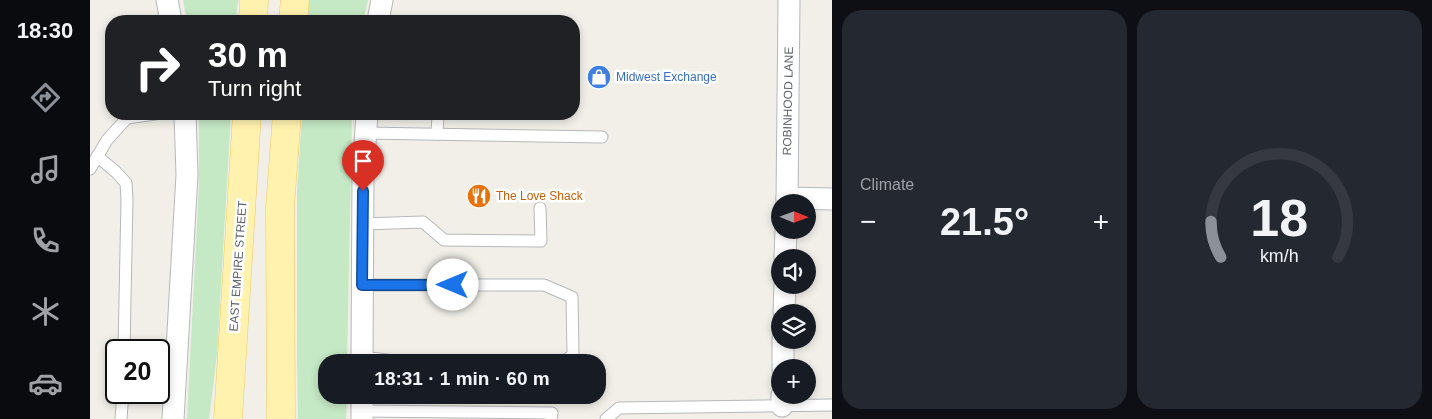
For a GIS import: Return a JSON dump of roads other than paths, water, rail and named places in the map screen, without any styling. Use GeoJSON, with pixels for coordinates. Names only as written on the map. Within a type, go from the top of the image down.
{"type":"FeatureCollection","features":[{"type":"Feature","properties":{"kind":"main road"},"geometry":{"type":"LineString","coordinates":[[253,15],[254,0]]}},
{"type":"Feature","properties":{"kind":"main road"},"geometry":{"type":"LineString","coordinates":[[294,15],[295,0]]}},
{"type":"Feature","properties":{"kind":"main road","name":"EAST EMPIRE STREET"},"geometry":{"type":"LineString","coordinates":[[228,419],[247,120]]}},
{"type":"Feature","properties":{"kind":"main road"},"geometry":{"type":"LineString","coordinates":[[281,419],[280,206],[287,120]]}},
{"type":"Feature","properties":{"kind":"street"},"geometry":{"type":"LineString","coordinates":[[167,0],[170,15]]}},
{"type":"Feature","properties":{"kind":"street"},"geometry":{"type":"LineString","coordinates":[[379,15],[382,0]]}},
{"type":"Feature","properties":{"kind":"street","name":"ROBINHOOD LANE"},"geometry":{"type":"LineString","coordinates":[[787,194],[789,0]]}},
{"type":"Feature","properties":{"kind":"street"},"geometry":{"type":"LineString","coordinates":[[173,419],[187,175],[185,120]]}},
{"type":"Feature","properties":{"kind":"street"},"geometry":{"type":"LineString","coordinates":[[362,354],[363,175],[366,123]]}},
{"type":"Feature","properties":{"kind":"street"},"geometry":{"type":"LineString","coordinates":[[816,199],[832,199]]}},
{"type":"Feature","properties":{"kind":"lane"},"geometry":{"type":"LineString","coordinates":[[90,169],[107,140],[125,120]]}},
{"type":"Feature","properties":{"kind":"lane"},"geometry":{"type":"LineString","coordinates":[[437,134],[438,120]]}},
{"type":"Feature","properties":{"kind":"lane"},"geometry":{"type":"LineString","coordinates":[[366,123],[437,134],[602,137]]}},
{"type":"Feature","properties":{"kind":"lane"},"geometry":{"type":"LineString","coordinates":[[98,156],[126,183],[124,339]]}},
{"type":"Feature","properties":{"kind":"lane"},"geometry":{"type":"LineString","coordinates":[[363,224],[423,222],[444,240],[541,241],[540,208]]}},
{"type":"Feature","properties":{"kind":"lane"},"geometry":{"type":"LineString","coordinates":[[362,285],[544,285],[572,297],[573,354]]}},
{"type":"Feature","properties":{"kind":"lane"},"geometry":{"type":"LineString","coordinates":[[606,419],[620,408],[771,401]]}},
{"type":"Feature","properties":{"kind":"lane"},"geometry":{"type":"LineString","coordinates":[[816,403],[832,405]]}},
{"type":"Feature","properties":{"kind":"lane"},"geometry":{"type":"LineString","coordinates":[[122,419],[123,404]]}},
{"type":"Feature","properties":{"kind":"lane"},"geometry":{"type":"LineString","coordinates":[[362,408],[551,416]]}},
{"type":"Feature","properties":{"kind":"place","name":"Midwest Exchange"},"geometry":{"type":"Point","coordinates":[599,77]}},
{"type":"Feature","properties":{"kind":"place","name":"The Love Shack"},"geometry":{"type":"Point","coordinates":[479,196]}}]}
